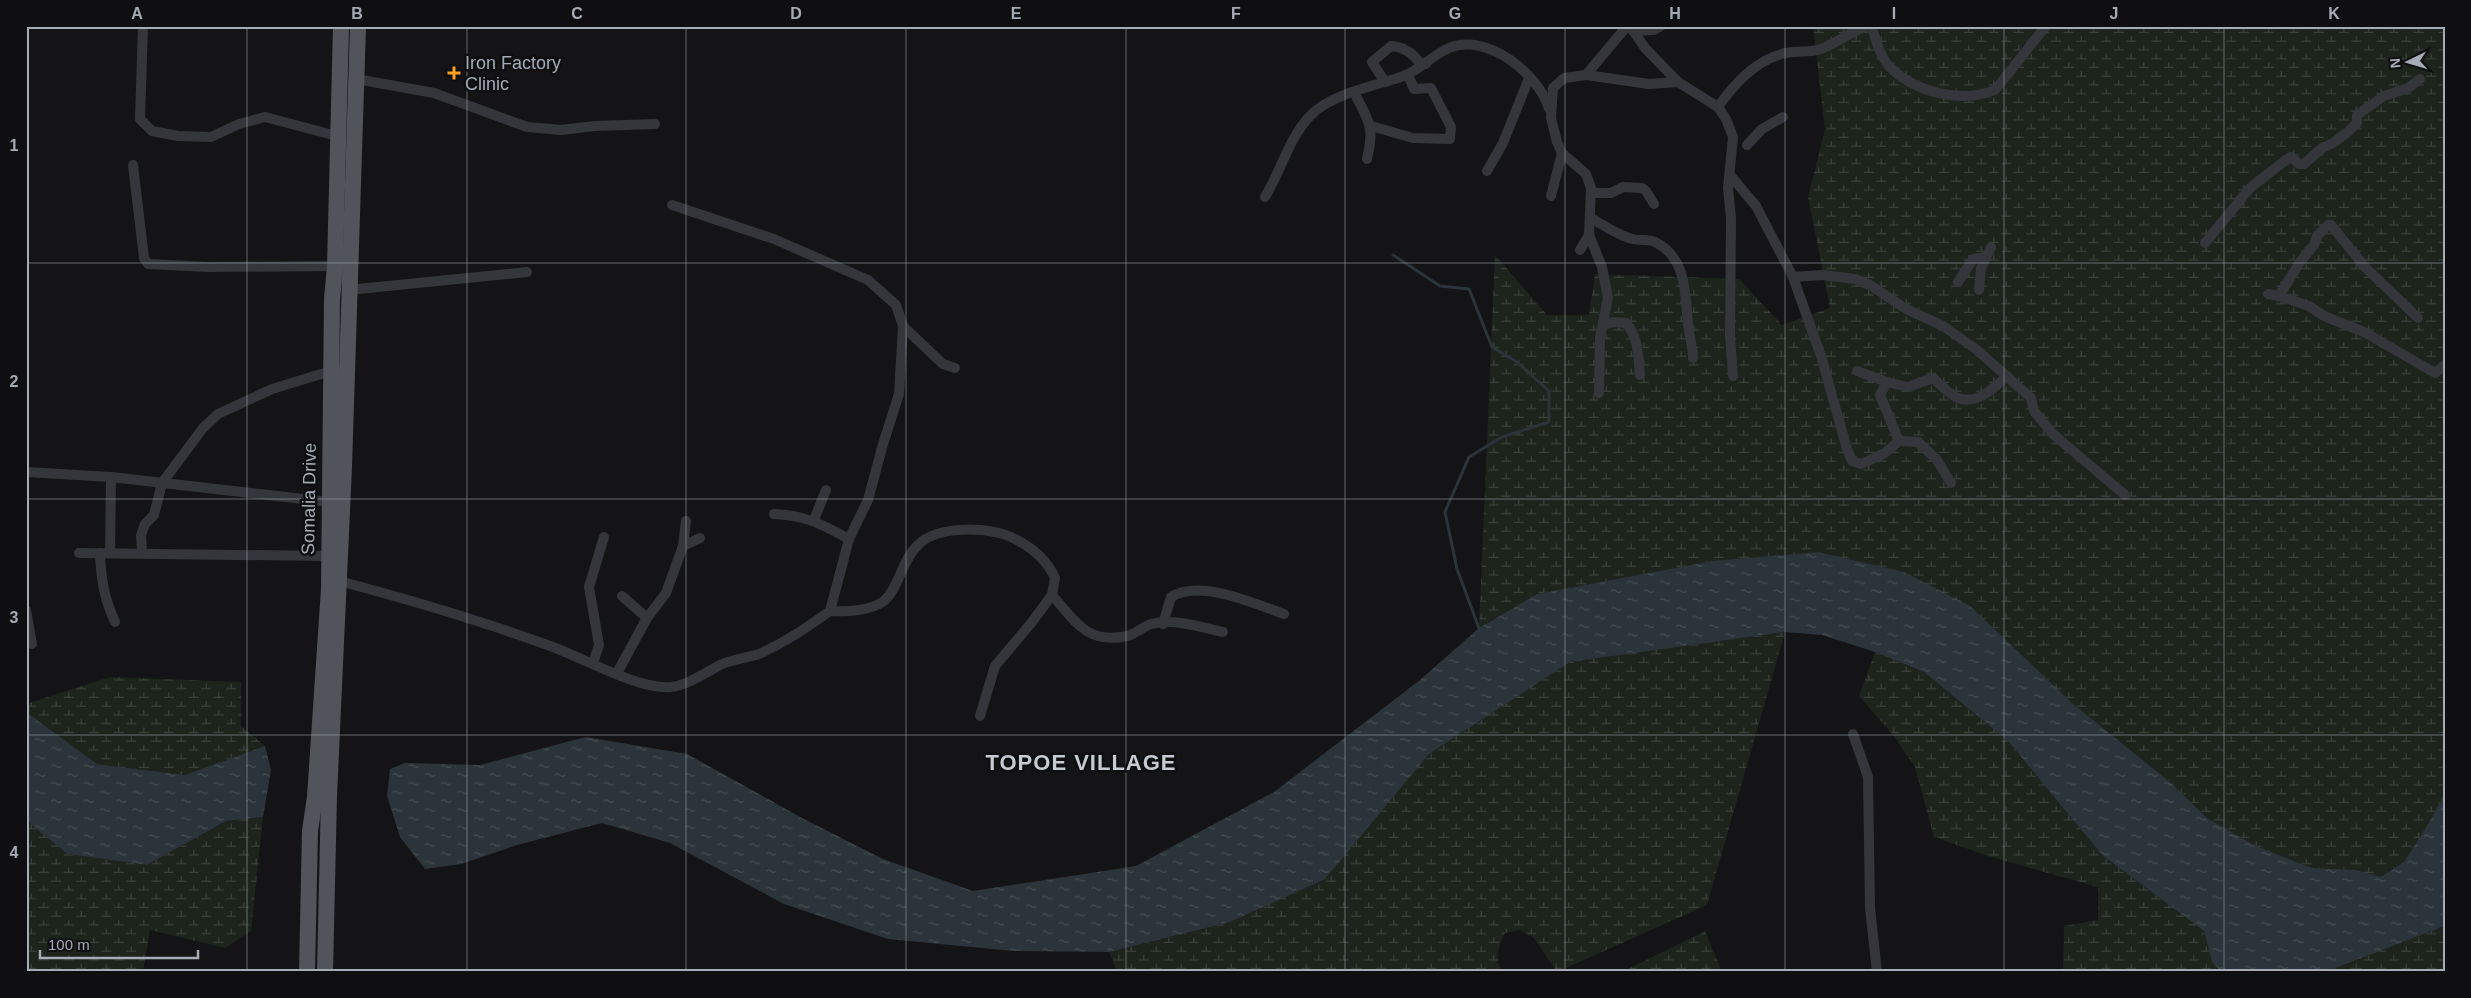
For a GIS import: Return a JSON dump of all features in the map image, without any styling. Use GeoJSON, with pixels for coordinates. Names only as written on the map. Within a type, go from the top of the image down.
{"type":"FeatureCollection","features":[{"type":"Feature","properties":{"kind":"main road","name":"Somalia Drive"},"geometry":{"type":"LineString","coordinates":[[307,972],[310,831],[315,797],[329,589],[332,299],[335,266],[341,26]]}},
{"type":"Feature","properties":{"kind":"main road","name":"Somalia Drive"},"geometry":{"type":"LineString","coordinates":[[325,972],[329,796],[339,581],[358,26]]}},
{"type":"Feature","properties":{"kind":"street"},"geometry":{"type":"LineString","coordinates":[[143,26],[140,119],[152,131],[178,136],[211,137],[265,117],[337,136]]}},
{"type":"Feature","properties":{"kind":"street"},"geometry":{"type":"LineString","coordinates":[[1630,28],[1654,30],[1661,26]]}},
{"type":"Feature","properties":{"kind":"street"},"geometry":{"type":"LineString","coordinates":[[1718,108],[1729,91],[1758,65],[1785,53],[1822,49],[1846,34],[1867,26]]}},
{"type":"Feature","properties":{"kind":"street"},"geometry":{"type":"LineString","coordinates":[[1872,26],[1876,40],[1888,65],[1923,90],[1947,95],[1970,96],[1985,94],[1995,90],[2046,26]]}},
{"type":"Feature","properties":{"kind":"street"},"geometry":{"type":"LineString","coordinates":[[1586,76],[1630,28]]}},
{"type":"Feature","properties":{"kind":"street"},"geometry":{"type":"LineString","coordinates":[[1630,28],[1644,48],[1678,82],[1718,108],[1726,119],[1733,137],[1728,188],[1731,218],[1730,336],[1733,376]]}},
{"type":"Feature","properties":{"kind":"street"},"geometry":{"type":"LineString","coordinates":[[1265,197],[1292,142],[1310,115],[1322,106],[1354,92],[1408,75],[1448,48],[1472,44],[1490,48],[1501,53],[1533,80],[1546,101],[1557,142],[1562,153],[1586,174],[1592,193],[1590,235],[1604,274],[1608,298],[1600,337],[1599,393]]}},
{"type":"Feature","properties":{"kind":"street"},"geometry":{"type":"LineString","coordinates":[[1385,82],[1372,62],[1374,58],[1391,46],[1400,47],[1414,54],[1419,62],[1426,64]]}},
{"type":"Feature","properties":{"kind":"street"},"geometry":{"type":"LineString","coordinates":[[1371,126],[1413,138],[1450,139],[1451,127],[1431,88],[1414,89],[1408,75]]}},
{"type":"Feature","properties":{"kind":"street"},"geometry":{"type":"LineString","coordinates":[[1533,80],[1586,76],[1649,84],[1678,82]]}},
{"type":"Feature","properties":{"kind":"street"},"geometry":{"type":"LineString","coordinates":[[1552,118],[1553,88],[1564,78]]}},
{"type":"Feature","properties":{"kind":"street"},"geometry":{"type":"LineString","coordinates":[[356,79],[434,93],[527,127],[561,130],[595,126],[654,124]]}},
{"type":"Feature","properties":{"kind":"street"},"geometry":{"type":"LineString","coordinates":[[2205,243],[2250,188],[2286,160],[2291,158],[2299,164],[2304,164],[2322,148],[2333,143],[2354,126],[2358,114],[2384,96],[2408,88],[2420,79]]}},
{"type":"Feature","properties":{"kind":"street"},"geometry":{"type":"LineString","coordinates":[[1486,171],[1503,143],[1533,80]]}},
{"type":"Feature","properties":{"kind":"street"},"geometry":{"type":"LineString","coordinates":[[1354,92],[1371,126],[1372,138],[1367,159]]}},
{"type":"Feature","properties":{"kind":"street"},"geometry":{"type":"LineString","coordinates":[[1747,145],[1762,129],[1783,117]]}},
{"type":"Feature","properties":{"kind":"street"},"geometry":{"type":"LineString","coordinates":[[1551,196],[1562,153]]}},
{"type":"Feature","properties":{"kind":"street"},"geometry":{"type":"LineString","coordinates":[[134,165],[144,258],[148,264],[208,267],[335,266]]}},
{"type":"Feature","properties":{"kind":"street"},"geometry":{"type":"LineString","coordinates":[[1730,175],[1756,206],[1793,277],[1824,364],[1847,450],[1852,460],[1861,464],[1867,463],[1885,453],[1899,441],[1918,442],[1937,460],[1951,483]]}},
{"type":"Feature","properties":{"kind":"street"},"geometry":{"type":"LineString","coordinates":[[1592,193],[1611,193],[1623,187],[1642,188],[1654,204]]}},
{"type":"Feature","properties":{"kind":"street"},"geometry":{"type":"LineString","coordinates":[[672,206],[774,240],[868,280],[896,305],[903,326],[899,394],[882,444],[868,500],[849,539],[830,611]]}},
{"type":"Feature","properties":{"kind":"street"},"geometry":{"type":"LineString","coordinates":[[1591,218],[1628,238],[1655,241],[1672,255],[1681,270],[1686,292],[1688,327],[1693,341],[1693,358]]}},
{"type":"Feature","properties":{"kind":"street"},"geometry":{"type":"LineString","coordinates":[[2280,296],[2300,262],[2314,245],[2317,236],[2328,224],[2331,225],[2365,267],[2418,318]]}},
{"type":"Feature","properties":{"kind":"street"},"geometry":{"type":"LineString","coordinates":[[1580,250],[1590,235]]}},
{"type":"Feature","properties":{"kind":"street"},"geometry":{"type":"LineString","coordinates":[[1979,290],[1979,276],[1991,247]]}},
{"type":"Feature","properties":{"kind":"street"},"geometry":{"type":"LineString","coordinates":[[1958,282],[1973,259],[1986,257]]}},
{"type":"Feature","properties":{"kind":"street"},"geometry":{"type":"LineString","coordinates":[[348,290],[527,272]]}},
{"type":"Feature","properties":{"kind":"street"},"geometry":{"type":"LineString","coordinates":[[1793,277],[1823,275],[1855,279],[1870,285],[1906,309],[1943,326],[1976,349],[2031,398],[2034,411],[2053,434],[2125,495]]}},
{"type":"Feature","properties":{"kind":"street"},"geometry":{"type":"LineString","coordinates":[[2268,294],[2309,306],[2324,316],[2364,332],[2434,373],[2445,365]]}},
{"type":"Feature","properties":{"kind":"street"},"geometry":{"type":"LineString","coordinates":[[1603,325],[1613,322],[1626,323],[1629,326],[1635,335],[1640,375]]}},
{"type":"Feature","properties":{"kind":"street"},"geometry":{"type":"LineString","coordinates":[[903,326],[943,364],[955,368]]}},
{"type":"Feature","properties":{"kind":"street"},"geometry":{"type":"LineString","coordinates":[[142,552],[142,534],[145,524],[154,515],[162,483],[187,446],[202,428],[218,414],[285,383],[331,371]]}},
{"type":"Feature","properties":{"kind":"street"},"geometry":{"type":"LineString","coordinates":[[1858,371],[1887,382],[1908,387],[1933,378],[1958,398],[1973,399],[1990,392],[2007,376]]}},
{"type":"Feature","properties":{"kind":"street"},"geometry":{"type":"LineString","coordinates":[[1887,382],[1880,395],[1899,441]]}},
{"type":"Feature","properties":{"kind":"street"},"geometry":{"type":"LineString","coordinates":[[26,472],[111,477],[329,502]]}},
{"type":"Feature","properties":{"kind":"street"},"geometry":{"type":"LineString","coordinates":[[111,477],[102,590],[115,622]]}},
{"type":"Feature","properties":{"kind":"street"},"geometry":{"type":"LineString","coordinates":[[814,520],[826,490]]}},
{"type":"Feature","properties":{"kind":"street"},"geometry":{"type":"LineString","coordinates":[[774,514],[794,514],[814,520],[849,539]]}},
{"type":"Feature","properties":{"kind":"street"},"geometry":{"type":"LineString","coordinates":[[617,673],[647,618],[666,593],[683,546],[686,521]]}},
{"type":"Feature","properties":{"kind":"street"},"geometry":{"type":"LineString","coordinates":[[339,581],[448,610],[617,673],[664,687],[681,684],[724,663],[748,658],[791,639],[830,611],[845,612],[878,604],[890,593],[908,556],[929,535],[965,529],[1014,538],[1043,558],[1052,571],[1055,578],[1052,594],[1032,622],[995,666],[980,716]]}},
{"type":"Feature","properties":{"kind":"street"},"geometry":{"type":"LineString","coordinates":[[593,663],[599,645],[589,587],[604,537]]}},
{"type":"Feature","properties":{"kind":"street"},"geometry":{"type":"LineString","coordinates":[[683,546],[700,538]]}},
{"type":"Feature","properties":{"kind":"street"},"geometry":{"type":"LineString","coordinates":[[79,553],[142,552],[328,556]]}},
{"type":"Feature","properties":{"kind":"street"},"geometry":{"type":"LineString","coordinates":[[1164,624],[1171,597],[1183,590],[1210,590],[1284,614]]}},
{"type":"Feature","properties":{"kind":"street"},"geometry":{"type":"LineString","coordinates":[[1052,594],[1083,631],[1101,636],[1125,636],[1138,633],[1150,624],[1192,625],[1223,632]]}},
{"type":"Feature","properties":{"kind":"street"},"geometry":{"type":"LineString","coordinates":[[622,596],[647,618]]}},
{"type":"Feature","properties":{"kind":"street"},"geometry":{"type":"LineString","coordinates":[[26,610],[32,644]]}},
{"type":"Feature","properties":{"kind":"street"},"geometry":{"type":"LineString","coordinates":[[1853,734],[1868,777],[1870,908],[1877,972]]}},
{"type":"Feature","properties":{"kind":"green space"},"geometry":{"type":"Polygon","coordinates":[[[1813,26],[2445,26],[2445,792],[2431,819],[2404,862],[2381,877],[2356,870],[2312,868],[2254,845],[2207,818],[2170,782],[2072,703],[1712,561],[1537,594],[1479,628],[1495,255],[1547,315],[1589,315],[1595,274],[1739,279],[1782,325],[1830,308],[1808,197],[1825,130],[1813,26]]]}},
{"type":"Feature","properties":{"kind":"green space"},"geometry":{"type":"Polygon","coordinates":[[[1785,632],[1707,905],[1557,972],[1533,937],[1520,930],[1505,933],[1501,942],[1498,952],[1498,963],[1503,972],[1117,972],[1109,952],[1230,922],[1324,879],[1429,754],[1570,662],[1785,632]]]}},
{"type":"Feature","properties":{"kind":"green space"},"geometry":{"type":"Polygon","coordinates":[[[1875,652],[1924,672],[2008,741],[2102,855],[2204,931],[2212,962],[2221,972],[2063,972],[2064,926],[2098,920],[2098,887],[1988,856],[1934,837],[1915,767],[1894,736],[1859,696],[1875,652]]]}},
{"type":"Feature","properties":{"kind":"green space"},"geometry":{"type":"Polygon","coordinates":[[[110,677],[241,682],[241,726],[265,746],[185,775],[96,764],[26,712],[26,704],[110,677]]]}},
{"type":"Feature","properties":{"kind":"green space"},"geometry":{"type":"Polygon","coordinates":[[[263,817],[251,931],[225,948],[150,930],[143,972],[26,972],[26,820],[67,854],[147,865],[226,821],[263,817]]]}},
{"type":"Feature","properties":{"kind":"green space"},"geometry":{"type":"Polygon","coordinates":[[[2445,926],[2445,972],[2325,972],[2445,926]]]}},
{"type":"Feature","properties":{"kind":"green space"},"geometry":{"type":"Polygon","coordinates":[[[1705,931],[1722,972],[1622,972],[1705,931]]]}},
{"type":"Feature","properties":{"kind":"water"},"geometry":{"type":"Polygon","coordinates":[[[1818,552],[1904,572],[1970,606],[2072,703],[2170,782],[2207,818],[2254,845],[2312,868],[2356,870],[2381,877],[2404,862],[2431,819],[2445,792],[2445,926],[2325,972],[2221,972],[2212,962],[2204,931],[2102,855],[2008,741],[1924,672],[1875,652],[1822,635],[1785,632],[1570,662],[1429,754],[1325,879],[1230,922],[1109,952],[1013,951],[888,939],[784,904],[670,843],[602,823],[517,845],[461,864],[425,869],[400,837],[387,796],[390,769],[405,763],[480,765],[586,737],[687,754],[802,818],[883,859],[973,891],[1136,866],[1274,792],[1420,680],[1479,628],[1537,594],[1712,561],[1818,552]]]}},
{"type":"Feature","properties":{"kind":"water"},"geometry":{"type":"Polygon","coordinates":[[[26,712],[97,764],[185,775],[265,746],[271,770],[263,817],[226,821],[147,865],[67,854],[26,820],[26,712]]]}},
{"type":"Feature","properties":{"kind":"waterway"},"geometry":{"type":"LineString","coordinates":[[1393,255],[1440,286],[1469,289],[1492,347],[1517,362],[1549,391],[1549,422],[1502,437],[1469,457],[1445,512],[1457,569],[1480,631]]}},
{"type":"Feature","properties":{"kind":"place","name":"Iron Factory Clinic"},"geometry":{"type":"Point","coordinates":[454,73]}},
{"type":"Feature","properties":{"kind":"district","name":"TOPOE VILLAGE"},"geometry":{"type":"Point","coordinates":[1081,762]}}]}
